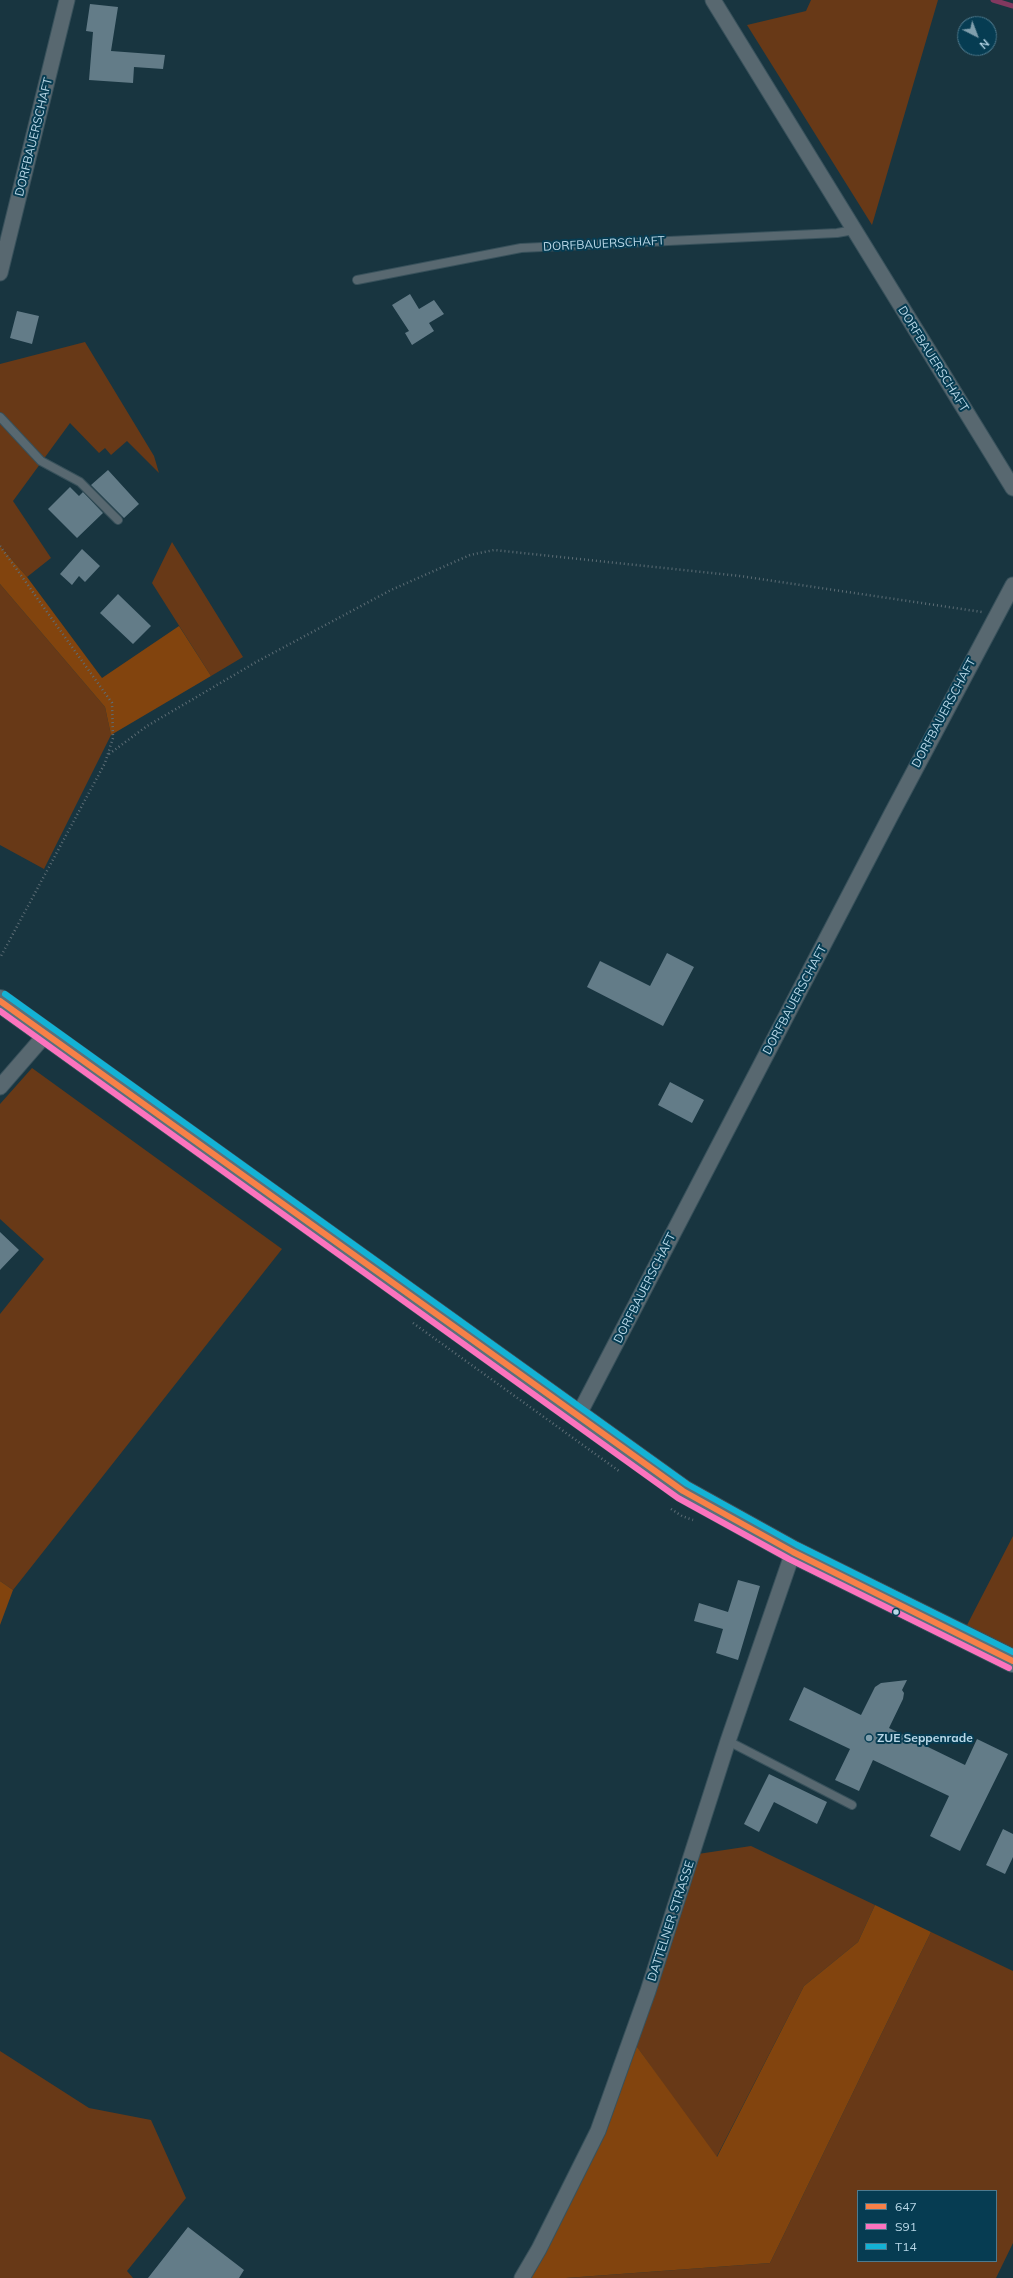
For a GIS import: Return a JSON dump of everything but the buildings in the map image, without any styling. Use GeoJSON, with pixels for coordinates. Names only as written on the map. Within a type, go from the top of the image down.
{"type":"FeatureCollection","features":[{"type":"Feature","properties":{"kind":"main road"},"geometry":{"type":"LineString","coordinates":[[0,1001],[578,1416],[638,1461],[694,1498],[793,1552],[1013,1661]]}},
{"type":"Feature","properties":{"kind":"street","name":"DORFBAUERSCHAFT"},"geometry":{"type":"LineString","coordinates":[[0,273],[67,0]]}},
{"type":"Feature","properties":{"kind":"street","name":"DORFBAUERSCHAFT"},"geometry":{"type":"LineString","coordinates":[[712,0],[1013,488]]}},
{"type":"Feature","properties":{"kind":"street","name":"DORFBAUERSCHAFT"},"geometry":{"type":"LineString","coordinates":[[578,1416],[996,614],[1013,585]]}},
{"type":"Feature","properties":{"kind":"street"},"geometry":{"type":"LineString","coordinates":[[0,1087],[46,1034]]}},
{"type":"Feature","properties":{"kind":"street","name":"DATTELNER STRASSE"},"geometry":{"type":"LineString","coordinates":[[522,2278],[539,2250],[598,2131],[648,1991],[728,1741],[793,1552]]}},
{"type":"Feature","properties":{"kind":"lane","name":"DORFBAUERSCHAFT"},"geometry":{"type":"LineString","coordinates":[[357,280],[521,248],[837,233],[854,230]]}},
{"type":"Feature","properties":{"kind":"lane"},"geometry":{"type":"LineString","coordinates":[[0,418],[41,461],[80,482],[118,520]]}},
{"type":"Feature","properties":{"kind":"lane"},"geometry":{"type":"LineString","coordinates":[[728,1741],[852,1806]]}},
{"type":"Feature","properties":{"kind":"path"},"geometry":{"type":"LineString","coordinates":[[0,546],[112,703],[114,727],[109,754],[0,958]]}},
{"type":"Feature","properties":{"kind":"path"},"geometry":{"type":"LineString","coordinates":[[109,754],[147,726],[258,661],[384,594],[470,555],[494,550],[740,576],[996,614]]}},
{"type":"Feature","properties":{"kind":"shaded area"},"geometry":{"type":"Polygon","coordinates":[[[811,0],[938,0],[872,225],[747,25],[806,11],[811,0]]]}},
{"type":"Feature","properties":{"kind":"shaded area"},"geometry":{"type":"Polygon","coordinates":[[[85,342],[154,456],[159,473],[127,441],[111,455],[105,448],[99,453],[70,423],[13,501],[51,558],[27,577],[0,546],[0,364],[85,342]]]}},
{"type":"Feature","properties":{"kind":"shaded area"},"geometry":{"type":"Polygon","coordinates":[[[172,542],[243,657],[211,676],[152,583],[172,542]]]}},
{"type":"Feature","properties":{"kind":"shaded area"},"geometry":{"type":"Polygon","coordinates":[[[0,546],[27,577],[102,678],[179,626],[211,676],[111,735],[105,707],[0,584],[0,546]]]}},
{"type":"Feature","properties":{"kind":"shaded area"},"geometry":{"type":"Polygon","coordinates":[[[0,584],[105,707],[111,735],[44,869],[0,845],[0,584]]]}},
{"type":"Feature","properties":{"kind":"shaded area"},"geometry":{"type":"Polygon","coordinates":[[[32,1068],[282,1249],[13,1590],[0,1581],[0,1314],[44,1259],[0,1219],[0,1104],[32,1068]]]}},
{"type":"Feature","properties":{"kind":"shaded area"},"geometry":{"type":"Polygon","coordinates":[[[1013,1536],[1013,1650],[966,1627],[1013,1536]]]}},
{"type":"Feature","properties":{"kind":"shaded area"},"geometry":{"type":"Polygon","coordinates":[[[0,1581],[13,1590],[0,1625],[0,1581]]]}},
{"type":"Feature","properties":{"kind":"shaded area"},"geometry":{"type":"Polygon","coordinates":[[[751,1846],[875,1905],[858,1942],[804,1986],[716,2158],[635,2044],[698,1854],[751,1846]]]}},
{"type":"Feature","properties":{"kind":"shaded area"},"geometry":{"type":"Polygon","coordinates":[[[875,1905],[931,1932],[770,2263],[566,2278],[529,2278],[635,2044],[717,2157],[804,1986],[858,1942],[875,1905]]]}},
{"type":"Feature","properties":{"kind":"shaded area"},"geometry":{"type":"Polygon","coordinates":[[[931,1932],[1013,1971],[1013,2243],[996,2278],[566,2278],[770,2263],[931,1932]]]}},
{"type":"Feature","properties":{"kind":"shaded area"},"geometry":{"type":"Polygon","coordinates":[[[0,2051],[89,2108],[151,2120],[186,2198],[127,2271],[133,2278],[0,2278],[0,2051]]]}},
{"type":"Feature","properties":{"kind":"waterway"},"geometry":{"type":"LineString","coordinates":[[993,0],[1013,6]]}},
{"type":"Feature","properties":{"kind":"transit line","name":"T14"},"geometry":{"type":"LineString","coordinates":[[5,994],[687,1484],[797,1545],[1013,1652]]}},
{"type":"Feature","properties":{"kind":"transit line","name":"647"},"geometry":{"type":"LineString","coordinates":[[0,1001],[683,1491],[793,1552],[1013,1661]]}},
{"type":"Feature","properties":{"kind":"transit line","name":"S91"},"geometry":{"type":"LineString","coordinates":[[0,1011],[678,1498],[789,1559],[1009,1668]]}},
{"type":"Feature","properties":{"kind":"place","name":"ZUE Seppenrade"},"geometry":{"type":"Point","coordinates":[869,1738]}}]}
